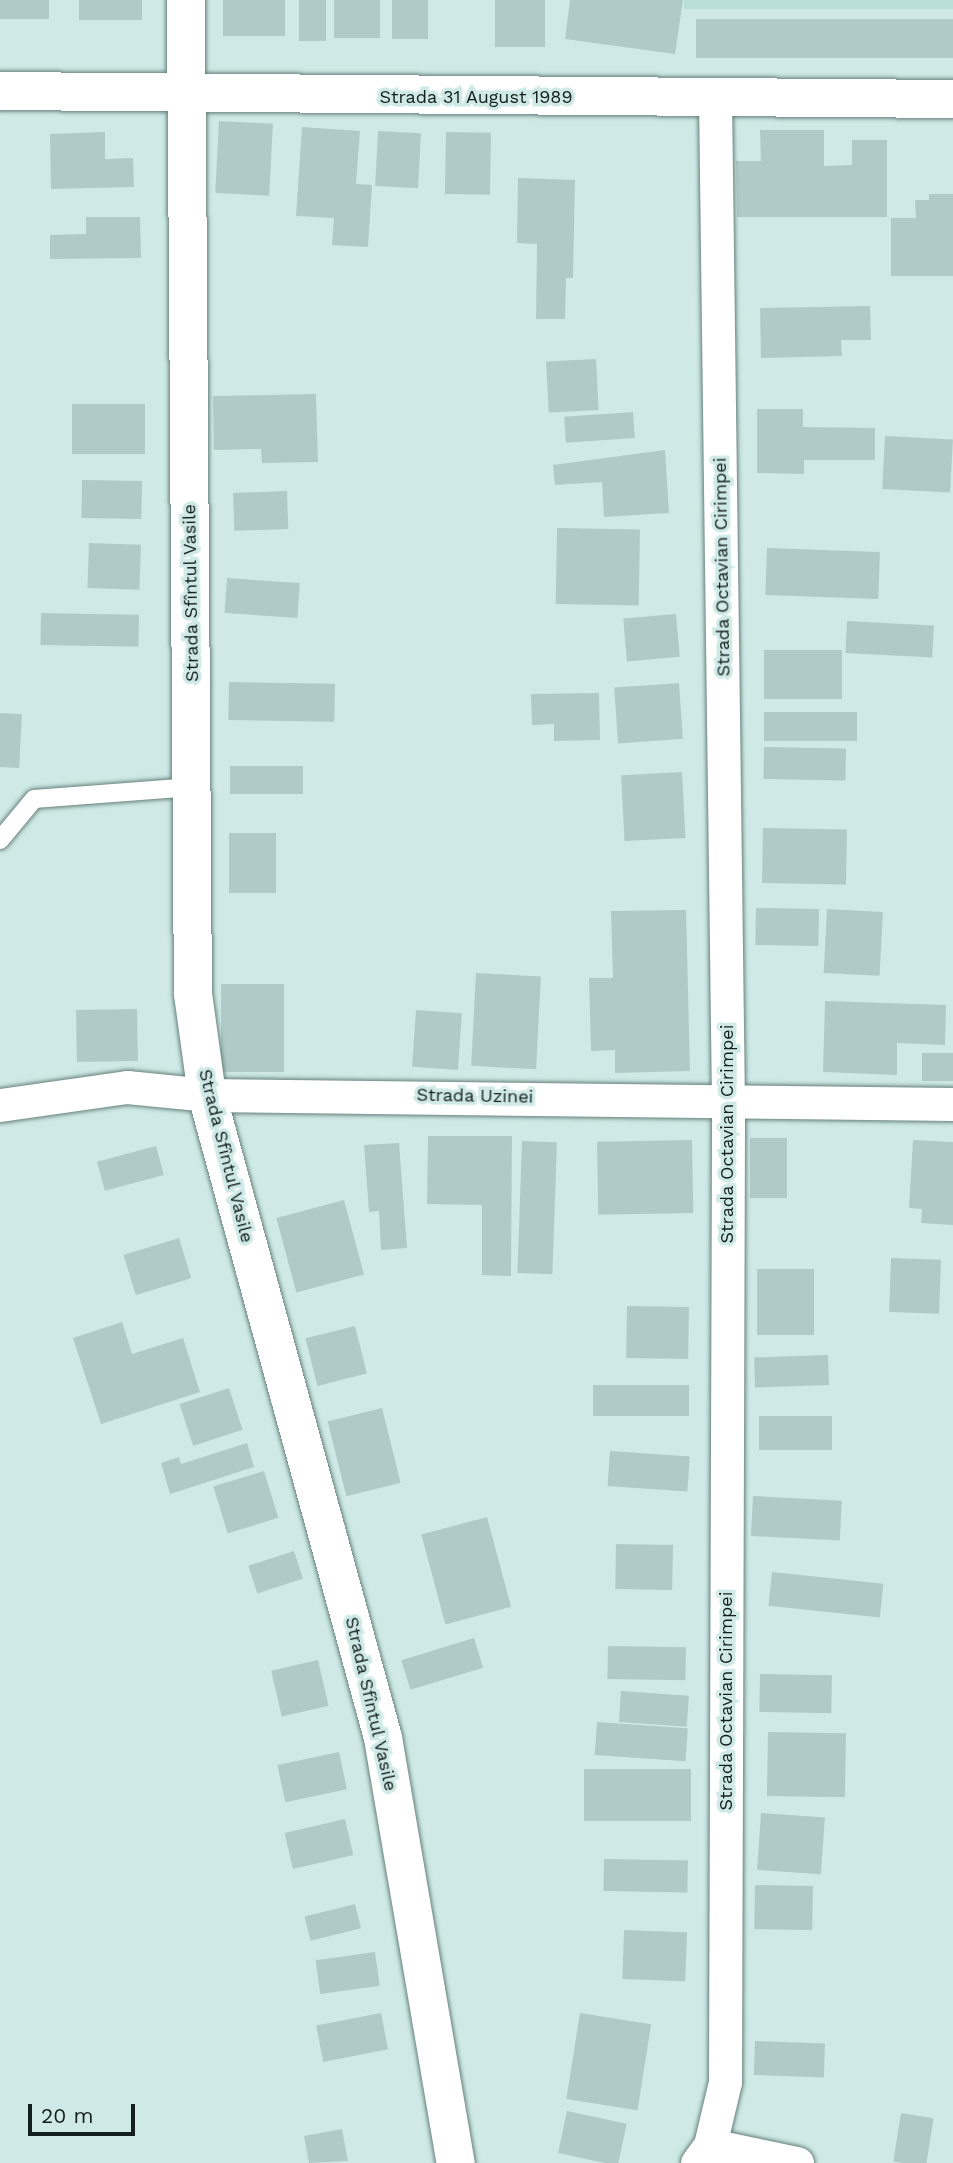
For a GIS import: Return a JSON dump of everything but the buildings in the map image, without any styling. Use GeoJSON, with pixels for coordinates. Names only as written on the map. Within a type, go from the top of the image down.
{"type":"FeatureCollection","features":[{"type":"Feature","properties":{"kind":"street","name":"Strada Sfîntul Vasile"},"geometry":{"type":"LineString","coordinates":[[186,0],[193,993],[207,1095],[383,1738],[456,2163]]}},
{"type":"Feature","properties":{"kind":"street","name":"Strada 31 August 1989"},"geometry":{"type":"LineString","coordinates":[[0,91],[186,95],[953,99]]}},
{"type":"Feature","properties":{"kind":"street","name":"Strada Octavian Cirimpei"},"geometry":{"type":"LineString","coordinates":[[703,2154],[725,2082],[728,1104],[715,99]]}},
{"type":"Feature","properties":{"kind":"street","name":"Strada Uzinei"},"geometry":{"type":"LineString","coordinates":[[0,1105],[128,1087],[207,1095],[728,1104],[953,1104]]}},
{"type":"Feature","properties":{"kind":"street"},"geometry":{"type":"LineString","coordinates":[[703,2154],[797,2163]]}},
{"type":"Feature","properties":{"kind":"lane"},"geometry":{"type":"LineString","coordinates":[[0,840],[34,799],[193,786]]}},
{"type":"Feature","properties":{"kind":"shaded area"},"geometry":{"type":"Polygon","coordinates":[[[684,0],[953,0],[953,9],[684,9],[684,0]]]}}]}
